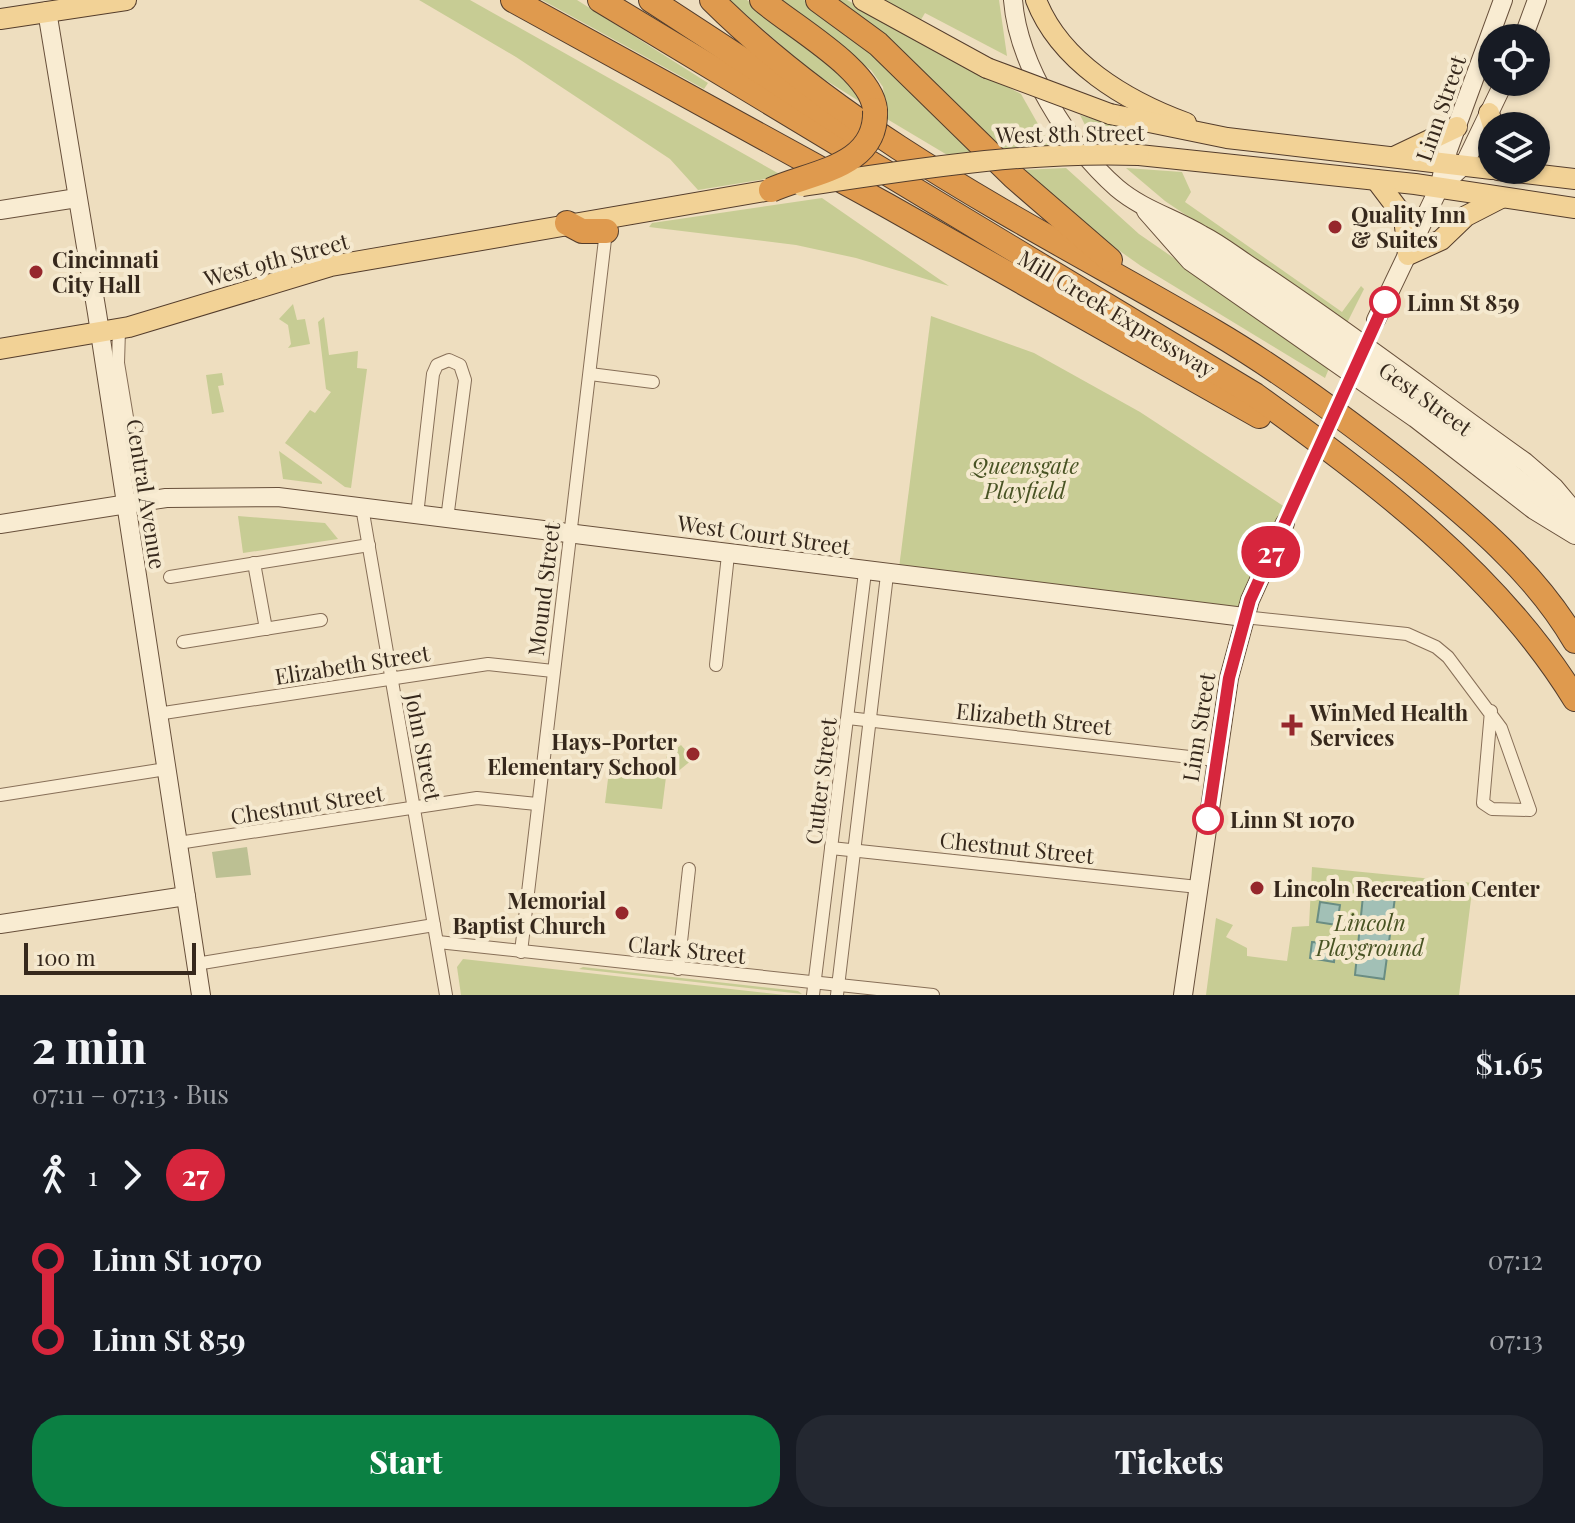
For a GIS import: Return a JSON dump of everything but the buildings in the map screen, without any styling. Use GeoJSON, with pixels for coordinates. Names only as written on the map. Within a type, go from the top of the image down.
{"type":"FeatureCollection","features":[{"type":"Feature","properties":{"kind":"highway"},"geometry":{"type":"LineString","coordinates":[[513,0],[888,206],[1269,422],[1323,444]]}},
{"type":"Feature","properties":{"kind":"highway","name":"Mill Creek Expressway"},"geometry":{"type":"LineString","coordinates":[[600,0],[1255,395],[1323,444],[1431,533],[1477,576],[1539,649],[1575,699]]}},
{"type":"Feature","properties":{"kind":"highway"},"geometry":{"type":"LineString","coordinates":[[651,0],[852,133],[970,194]]}},
{"type":"Feature","properties":{"kind":"highway"},"geometry":{"type":"LineString","coordinates":[[665,0],[713,41]]}},
{"type":"Feature","properties":{"kind":"highway","name":"Mill Creek Expressway"},"geometry":{"type":"LineString","coordinates":[[712,0],[742,30],[811,84],[970,194],[1217,333],[1363,433],[1432,487],[1519,566],[1568,624],[1575,641]]}},
{"type":"Feature","properties":{"kind":"highway"},"geometry":{"type":"LineString","coordinates":[[762,0],[854,72],[872,94],[875,110],[872,131],[859,154],[836,167],[771,190]]}},
{"type":"Feature","properties":{"kind":"highway"},"geometry":{"type":"LineString","coordinates":[[818,0],[878,44],[1014,177],[1108,259],[1198,313],[1217,333]]}},
{"type":"Feature","properties":{"kind":"highway"},"geometry":{"type":"LineString","coordinates":[[567,223],[582,231],[606,231]]}},
{"type":"Feature","properties":{"kind":"main road"},"geometry":{"type":"LineString","coordinates":[[0,19],[46,6],[126,0]]}},
{"type":"Feature","properties":{"kind":"main road"},"geometry":{"type":"LineString","coordinates":[[863,0],[987,68],[1110,114],[1227,138],[1478,167]]}},
{"type":"Feature","properties":{"kind":"main road"},"geometry":{"type":"LineString","coordinates":[[1036,0],[1059,40],[1086,68],[1153,108],[1227,138]]}},
{"type":"Feature","properties":{"kind":"main road"},"geometry":{"type":"LineString","coordinates":[[1394,157],[1457,127]]}},
{"type":"Feature","properties":{"kind":"main road","name":"West 8th Street"},"geometry":{"type":"LineString","coordinates":[[567,223],[956,161],[1062,154],[1139,155],[1376,180],[1575,208]]}},
{"type":"Feature","properties":{"kind":"main road"},"geometry":{"type":"LineString","coordinates":[[1550,176],[1575,179]]}},
{"type":"Feature","properties":{"kind":"main road"},"geometry":{"type":"LineString","coordinates":[[1376,180],[1404,217],[1408,255],[1441,240],[1466,216],[1501,198]]}},
{"type":"Feature","properties":{"kind":"main road","name":"West 9th Street"},"geometry":{"type":"LineString","coordinates":[[0,349],[110,332],[331,266],[567,223]]}},
{"type":"Feature","properties":{"kind":"street","name":"Gest Street"},"geometry":{"type":"LineString","coordinates":[[1013,0],[1033,68],[1066,128],[1103,174],[1141,206],[1190,261],[1415,418],[1534,510],[1575,535]]}},
{"type":"Feature","properties":{"kind":"street","name":"Linn Street"},"geometry":{"type":"LineString","coordinates":[[1454,164],[1457,127],[1503,0]]}},
{"type":"Feature","properties":{"kind":"street"},"geometry":{"type":"LineString","coordinates":[[1528,24],[1537,0]]}},
{"type":"Feature","properties":{"kind":"street","name":"Central Avenue"},"geometry":{"type":"LineString","coordinates":[[46,6],[77,198],[110,332],[157,714],[201,995]]}},
{"type":"Feature","properties":{"kind":"street","name":"Linn Street"},"geometry":{"type":"LineString","coordinates":[[1376,320],[1439,188],[1478,135]]}},
{"type":"Feature","properties":{"kind":"street"},"geometry":{"type":"LineString","coordinates":[[0,210],[77,198]]}},
{"type":"Feature","properties":{"kind":"street","name":"Gest Street"},"geometry":{"type":"LineString","coordinates":[[1141,206],[1202,234],[1276,283],[1525,462],[1554,487],[1575,512]]}},
{"type":"Feature","properties":{"kind":"street"},"geometry":{"type":"LineString","coordinates":[[1141,206],[1477,446],[1575,525]]}},
{"type":"Feature","properties":{"kind":"street","name":"Mound Street"},"geometry":{"type":"LineString","coordinates":[[521,952],[606,231]]}},
{"type":"Feature","properties":{"kind":"street"},"geometry":{"type":"LineString","coordinates":[[417,515],[433,374],[437,365],[449,360],[460,365],[465,380],[447,519]]}},
{"type":"Feature","properties":{"kind":"street"},"geometry":{"type":"LineString","coordinates":[[590,374],[653,382]]}},
{"type":"Feature","properties":{"kind":"street","name":"West Court Street"},"geometry":{"type":"LineString","coordinates":[[0,524],[133,503],[255,495],[569,532],[887,575],[1407,634],[1422,639],[1448,657],[1491,711],[1506,740],[1530,810],[1492,809],[1483,803],[1491,711]]}},
{"type":"Feature","properties":{"kind":"street","name":"John Street"},"geometry":{"type":"LineString","coordinates":[[362,507],[446,995]]}},
{"type":"Feature","properties":{"kind":"street","name":"Linn Street"},"geometry":{"type":"LineString","coordinates":[[1183,995],[1229,678],[1244,617],[1285,523]]}},
{"type":"Feature","properties":{"kind":"street"},"geometry":{"type":"LineString","coordinates":[[170,577],[369,545]]}},
{"type":"Feature","properties":{"kind":"street"},"geometry":{"type":"LineString","coordinates":[[716,665],[728,555]]}},
{"type":"Feature","properties":{"kind":"street"},"geometry":{"type":"LineString","coordinates":[[254,563],[266,629]]}},
{"type":"Feature","properties":{"kind":"street","name":"Cutter Street"},"geometry":{"type":"LineString","coordinates":[[814,989],[865,572]]}},
{"type":"Feature","properties":{"kind":"street","name":"Cutter Street"},"geometry":{"type":"LineString","coordinates":[[838,990],[887,575]]}},
{"type":"Feature","properties":{"kind":"street"},"geometry":{"type":"LineString","coordinates":[[183,642],[321,620]]}},
{"type":"Feature","properties":{"kind":"street","name":"Elizabeth Street"},"geometry":{"type":"LineString","coordinates":[[157,714],[488,664],[553,671]]}},
{"type":"Feature","properties":{"kind":"street","name":"Elizabeth Street"},"geometry":{"type":"LineString","coordinates":[[848,718],[1216,760]]}},
{"type":"Feature","properties":{"kind":"street"},"geometry":{"type":"LineString","coordinates":[[0,795],[166,769]]}},
{"type":"Feature","properties":{"kind":"street","name":"Chestnut Street"},"geometry":{"type":"LineString","coordinates":[[178,843],[477,798],[537,804]]}},
{"type":"Feature","properties":{"kind":"street","name":"Chestnut Street"},"geometry":{"type":"LineString","coordinates":[[831,848],[1198,887]]}},
{"type":"Feature","properties":{"kind":"street"},"geometry":{"type":"LineString","coordinates":[[678,969],[689,869]]}},
{"type":"Feature","properties":{"kind":"street"},"geometry":{"type":"LineString","coordinates":[[0,924],[186,896]]}},
{"type":"Feature","properties":{"kind":"street"},"geometry":{"type":"LineString","coordinates":[[196,964],[434,925]]}},
{"type":"Feature","properties":{"kind":"street","name":"Clark Street"},"geometry":{"type":"LineString","coordinates":[[438,942],[678,969],[814,989],[933,995]]}},
{"type":"Feature","properties":{"kind":"green space"},"geometry":{"type":"Polygon","coordinates":[[[419,0],[470,0],[783,176],[698,190],[670,159],[516,57],[419,0]]]}},
{"type":"Feature","properties":{"kind":"green space"},"geometry":{"type":"Polygon","coordinates":[[[542,0],[577,0],[708,83],[704,89],[542,0]]]}},
{"type":"Feature","properties":{"kind":"green space"},"geometry":{"type":"Polygon","coordinates":[[[729,0],[747,0],[859,85],[870,108],[811,71],[729,0]]]}},
{"type":"Feature","properties":{"kind":"green space"},"geometry":{"type":"Polygon","coordinates":[[[771,0],[804,0],[846,27],[976,151],[949,156],[887,119],[883,87],[871,70],[771,0]]]}},
{"type":"Feature","properties":{"kind":"green space"},"geometry":{"type":"Polygon","coordinates":[[[829,0],[847,0],[1021,94],[1051,147],[999,150],[829,0]]]}},
{"type":"Feature","properties":{"kind":"green space"},"geometry":{"type":"Polygon","coordinates":[[[876,0],[999,0],[1007,56],[925,13],[919,23],[876,0]]]}},
{"type":"Feature","properties":{"kind":"green space"},"geometry":{"type":"Polygon","coordinates":[[[1080,115],[1129,130],[1141,147],[1105,147],[1088,131],[1080,115]]]}},
{"type":"Feature","properties":{"kind":"green space"},"geometry":{"type":"Polygon","coordinates":[[[1066,168],[1139,234],[1330,366],[1325,378],[1141,266],[1093,232],[1020,170],[1066,168]]]}},
{"type":"Feature","properties":{"kind":"green space"},"geometry":{"type":"Polygon","coordinates":[[[1126,168],[1182,172],[1191,192],[1185,202],[1342,312],[1361,286],[1364,289],[1347,323],[1165,201],[1126,168]]]}},
{"type":"Feature","properties":{"kind":"green space"},"geometry":{"type":"Polygon","coordinates":[[[822,198],[949,286],[856,258],[796,245],[649,227],[652,223],[822,198]]]}},
{"type":"Feature","properties":{"kind":"green space"},"geometry":{"type":"Polygon","coordinates":[[[293,304],[297,320],[305,319],[310,344],[288,348],[291,344],[288,325],[279,319],[293,304]]]}},
{"type":"Feature","properties":{"kind":"green space","name":"Queensgate Playfield"},"geometry":{"type":"Polygon","coordinates":[[[931,316],[1034,353],[1140,412],[1291,511],[1244,617],[898,576],[931,316]]]}},
{"type":"Feature","properties":{"kind":"green space"},"geometry":{"type":"Polygon","coordinates":[[[324,317],[329,355],[358,351],[357,368],[367,369],[351,488],[345,487],[285,443],[310,410],[315,413],[331,392],[326,389],[318,322],[324,317]]]}},
{"type":"Feature","properties":{"kind":"green space"},"geometry":{"type":"Polygon","coordinates":[[[222,373],[224,385],[218,386],[224,412],[212,414],[206,375],[222,373]]]}},
{"type":"Feature","properties":{"kind":"green space"},"geometry":{"type":"Polygon","coordinates":[[[279,451],[322,482],[322,484],[283,479],[279,451]]]}},
{"type":"Feature","properties":{"kind":"green space"},"geometry":{"type":"Polygon","coordinates":[[[238,516],[325,523],[338,539],[243,553],[238,516]]]}},
{"type":"Feature","properties":{"kind":"green space"},"geometry":{"type":"Polygon","coordinates":[[[681,745],[693,759],[676,773],[666,757],[681,745]]]}},
{"type":"Feature","properties":{"kind":"green space"},"geometry":{"type":"Polygon","coordinates":[[[609,771],[666,777],[662,809],[605,803],[609,771]]]}},
{"type":"Feature","properties":{"kind":"green space"},"geometry":{"type":"Polygon","coordinates":[[[247,847],[251,875],[216,878],[212,852],[247,847]]]}},
{"type":"Feature","properties":{"kind":"green space","name":"Lincoln Playground"},"geometry":{"type":"Polygon","coordinates":[[[1312,867],[1473,883],[1459,995],[1206,995],[1216,918],[1233,925],[1226,937],[1247,948],[1247,956],[1287,961],[1292,927],[1309,926],[1312,867]]]}},
{"type":"Feature","properties":{"kind":"green space"},"geometry":{"type":"Polygon","coordinates":[[[463,959],[785,995],[461,995],[457,967],[463,959]]]}},
{"type":"Feature","properties":{"kind":"green space"},"geometry":{"type":"Polygon","coordinates":[[[579,969],[798,991],[802,994],[579,969]]]}},
{"type":"Feature","properties":{"kind":"water"},"geometry":{"type":"Polygon","coordinates":[[[1364,886],[1396,890],[1384,979],[1355,975],[1364,886]]]}},
{"type":"Feature","properties":{"kind":"water"},"geometry":{"type":"Polygon","coordinates":[[[1320,902],[1340,905],[1337,925],[1317,922],[1320,902]]]}},
{"type":"Feature","properties":{"kind":"water"},"geometry":{"type":"Polygon","coordinates":[[[1312,942],[1336,944],[1334,962],[1310,958],[1312,942]]]}},
{"type":"Feature","properties":{"kind":"bus line","name":"27"},"geometry":{"type":"LineString","coordinates":[[1208,819],[1229,678],[1250,600],[1385,302]]}},
{"type":"Feature","properties":{"kind":"place","name":"Quality Inn & Suites"},"geometry":{"type":"Point","coordinates":[1335,227]}},
{"type":"Feature","properties":{"kind":"place","name":"Cincinnati City Hall"},"geometry":{"type":"Point","coordinates":[36,272]}},
{"type":"Feature","properties":{"kind":"place","name":"Linn St 859"},"geometry":{"type":"Point","coordinates":[1385,302]}},
{"type":"Feature","properties":{"kind":"place","name":"WinMed Health Services"},"geometry":{"type":"Point","coordinates":[1292,725]}},
{"type":"Feature","properties":{"kind":"place","name":"Hays-Porter Elementary School"},"geometry":{"type":"Point","coordinates":[693,754]}},
{"type":"Feature","properties":{"kind":"place","name":"Linn St 1070"},"geometry":{"type":"Point","coordinates":[1208,819]}},
{"type":"Feature","properties":{"kind":"place","name":"Lincoln Recreation Center"},"geometry":{"type":"Point","coordinates":[1257,888]}},
{"type":"Feature","properties":{"kind":"place","name":"Memorial Baptist Church"},"geometry":{"type":"Point","coordinates":[622,913]}}]}
